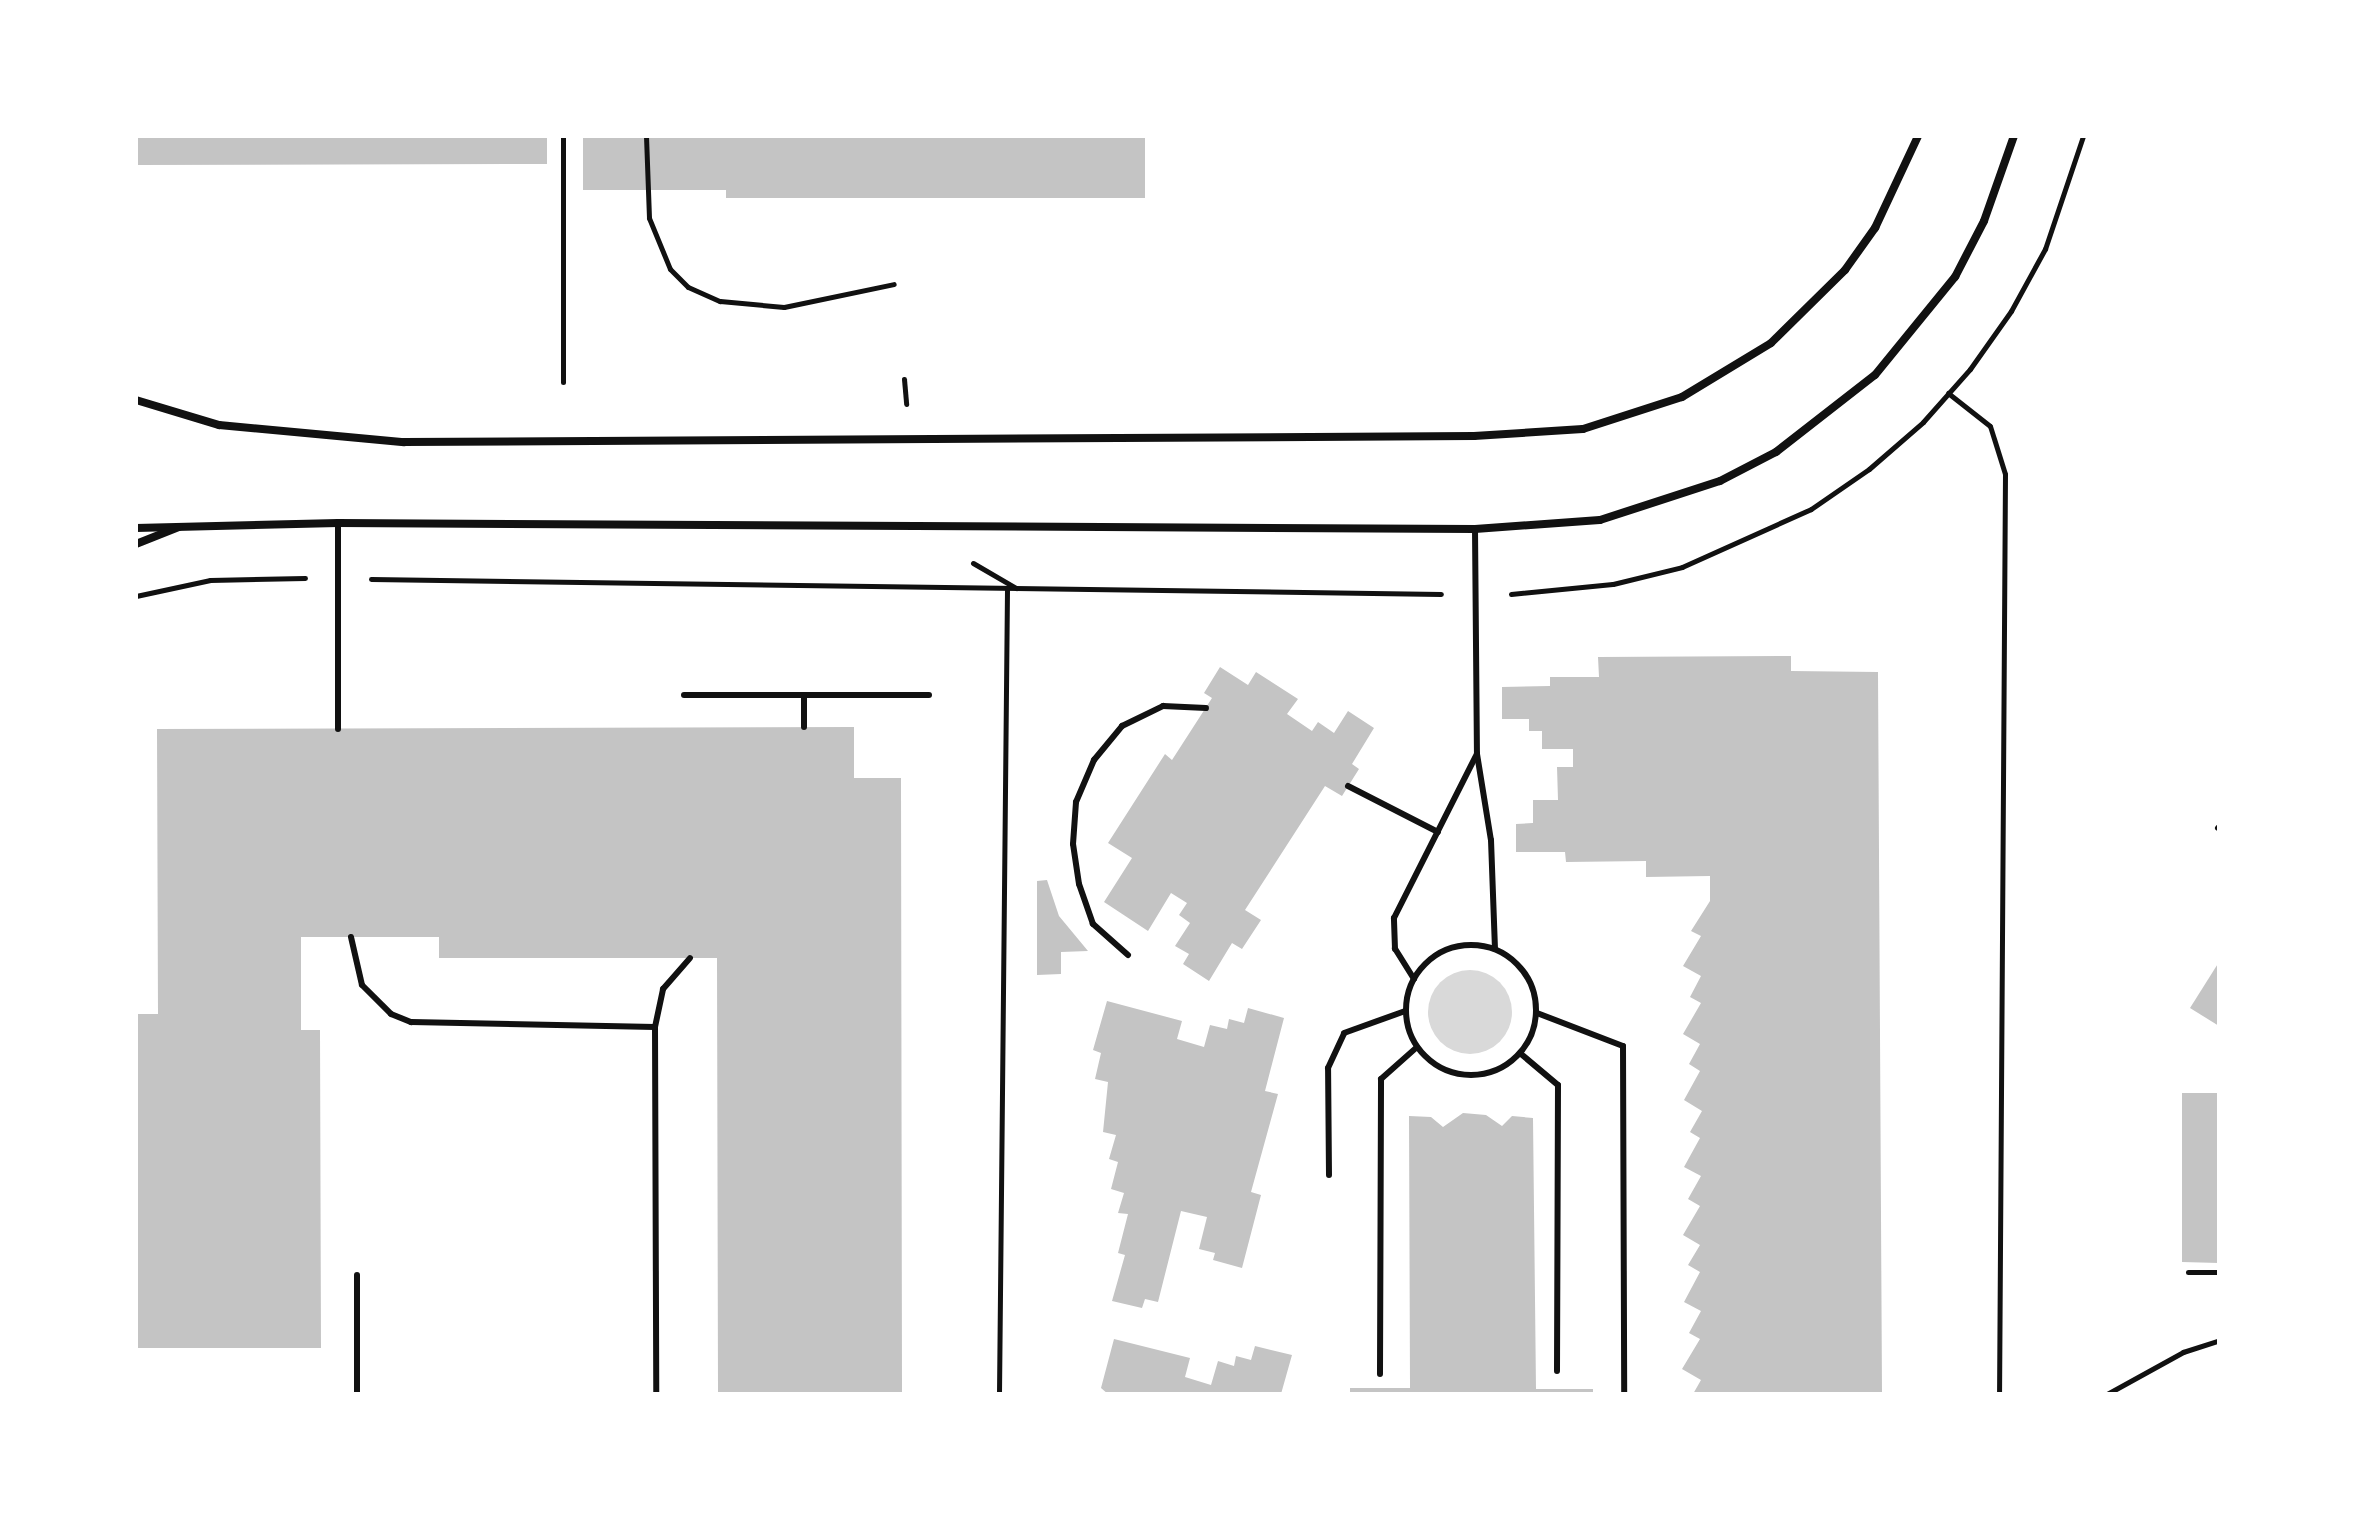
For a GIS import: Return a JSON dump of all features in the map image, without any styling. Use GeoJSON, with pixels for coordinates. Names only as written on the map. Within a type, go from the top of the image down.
{"type":"FeatureCollection","features":[{"type":"Feature","properties":{"kind":"street"},"geometry":{"type":"LineString","coordinates":[[136,400],[219,425],[404,442],[1474,436],[1583,429],[1682,397],[1771,343],[1836,280],[1875,228],[1918,136]]}},
{"type":"Feature","properties":{"kind":"street"},"geometry":{"type":"LineString","coordinates":[[136,528],[187,524],[338,523],[1475,529],[1600,520],[1661,504],[1762,459],[1828,416],[1907,340],[1955,277],[1984,221],[2014,136]]}},
{"type":"Feature","properties":{"kind":"street"},"geometry":{"type":"LineString","coordinates":[[136,544],[187,524]]}},
{"type":"Feature","properties":{"kind":"lane"},"geometry":{"type":"LineString","coordinates":[[338,523],[338,729]]}},
{"type":"Feature","properties":{"kind":"lane"},"geometry":{"type":"LineString","coordinates":[[1475,529],[1477,754],[1491,840],[1495,949]]}},
{"type":"Feature","properties":{"kind":"lane"},"geometry":{"type":"LineString","coordinates":[[684,695],[929,695]]}},
{"type":"Feature","properties":{"kind":"lane"},"geometry":{"type":"LineString","coordinates":[[804,695],[804,727]]}},
{"type":"Feature","properties":{"kind":"lane"},"geometry":{"type":"LineString","coordinates":[[1128,955],[1093,924],[1073,844],[1076,802],[1094,760],[1122,726],[1163,706],[1206,708]]}},
{"type":"Feature","properties":{"kind":"lane"},"geometry":{"type":"LineString","coordinates":[[1414,979],[1395,949],[1394,918],[1477,754]]}},
{"type":"Feature","properties":{"kind":"lane"},"geometry":{"type":"LineString","coordinates":[[1348,786],[1438,832]]}},
{"type":"Feature","properties":{"kind":"lane"},"geometry":{"type":"LineString","coordinates":[[351,937],[362,985],[391,1014],[411,1022],[655,1027]]}},
{"type":"Feature","properties":{"kind":"lane"},"geometry":{"type":"LineString","coordinates":[[1476,944],[1495,949],[1526,974],[1537,1013],[1521,1054],[1487,1074],[1467,1076],[1440,1067],[1417,1047],[1405,1011],[1414,979],[1440,952],[1476,944]]}},
{"type":"Feature","properties":{"kind":"lane"},"geometry":{"type":"LineString","coordinates":[[656,1394],[655,1027],[663,989],[690,958]]}},
{"type":"Feature","properties":{"kind":"lane"},"geometry":{"type":"LineString","coordinates":[[1329,1175],[1328,1068],[1344,1033],[1405,1011]]}},
{"type":"Feature","properties":{"kind":"lane"},"geometry":{"type":"LineString","coordinates":[[1537,1013],[1623,1046],[1624,1394]]}},
{"type":"Feature","properties":{"kind":"lane"},"geometry":{"type":"LineString","coordinates":[[1380,1374],[1381,1079],[1417,1047]]}},
{"type":"Feature","properties":{"kind":"lane"},"geometry":{"type":"LineString","coordinates":[[1521,1054],[1558,1085],[1557,1371]]}},
{"type":"Feature","properties":{"kind":"lane"},"geometry":{"type":"LineString","coordinates":[[357,1275],[357,1394]]}},
{"type":"Feature","properties":{"kind":"path"},"geometry":{"type":"LineString","coordinates":[[563,136],[563,382]]}},
{"type":"Feature","properties":{"kind":"path"},"geometry":{"type":"LineString","coordinates":[[646,136],[649,218],[670,269],[688,287],[720,301],[784,307],[894,284]]}},
{"type":"Feature","properties":{"kind":"path"},"geometry":{"type":"LineString","coordinates":[[2070,183],[2083,136]]}},
{"type":"Feature","properties":{"kind":"path"},"geometry":{"type":"LineString","coordinates":[[1948,393],[1990,426],[2004,457],[1999,1394]]}},
{"type":"Feature","properties":{"kind":"path"},"geometry":{"type":"LineString","coordinates":[[999,1394],[1006,588]]}},
{"type":"Feature","properties":{"kind":"path"},"geometry":{"type":"LineString","coordinates":[[2188,1272],[2219,1272]]}},
{"type":"Feature","properties":{"kind":"path"},"geometry":{"type":"LineString","coordinates":[[2107,1394],[2137,1374],[2219,1340]]}},
{"type":"Feature","properties":{"kind":"shaded area"},"geometry":{"type":"Polygon","coordinates":[[[1470,970],[1493,977],[1505,989],[1512,1012],[1505,1035],[1493,1047],[1470,1054],[1447,1047],[1435,1035],[1428,1012],[1435,989],[1447,977],[1470,970]]]}},
{"type":"Feature","properties":{"kind":"building"},"geometry":{"type":"Polygon","coordinates":[[[136,136],[547,136],[547,164],[136,165],[136,136]]]}},
{"type":"Feature","properties":{"kind":"building"},"geometry":{"type":"Polygon","coordinates":[[[583,136],[1145,136],[1145,198],[726,198],[726,190],[583,190],[583,136]]]}},
{"type":"Feature","properties":{"kind":"building"},"geometry":{"type":"Polygon","coordinates":[[[1791,656],[1791,671],[1878,672],[1882,1394],[1693,1394],[1701,1380],[1682,1369],[1700,1339],[1689,1333],[1701,1311],[1684,1302],[1700,1272],[1688,1265],[1700,1245],[1683,1235],[1700,1206],[1688,1199],[1701,1176],[1684,1167],[1700,1138],[1690,1132],[1702,1111],[1684,1100],[1700,1071],[1689,1064],[1700,1044],[1683,1034],[1701,1003],[1690,997],[1701,976],[1683,966],[1701,936],[1691,931],[1710,901],[1710,876],[1646,877],[1646,861],[1566,862],[1565,852],[1516,852],[1516,824],[1533,823],[1533,800],[1558,800],[1557,767],[1573,767],[1573,749],[1542,749],[1542,731],[1529,731],[1529,719],[1502,719],[1502,687],[1550,686],[1550,677],[1599,677],[1598,657],[1791,656]]]}},
{"type":"Feature","properties":{"kind":"building"},"geometry":{"type":"Polygon","coordinates":[[[1220,667],[1248,685],[1256,672],[1298,699],[1287,714],[1312,731],[1318,722],[1334,733],[1348,711],[1374,728],[1352,764],[1359,769],[1342,796],[1325,786],[1245,910],[1261,920],[1242,949],[1232,943],[1209,981],[1183,964],[1189,954],[1175,946],[1190,923],[1179,915],[1187,903],[1171,893],[1148,931],[1104,902],[1132,858],[1108,843],[1165,754],[1172,760],[1212,698],[1204,693],[1220,667]]]}},
{"type":"Feature","properties":{"kind":"building"},"geometry":{"type":"Polygon","coordinates":[[[854,727],[854,778],[901,778],[902,1394],[718,1394],[717,958],[439,958],[439,937],[301,937],[301,1030],[320,1030],[321,1348],[136,1348],[136,1014],[158,1014],[157,729],[854,727]]]}},
{"type":"Feature","properties":{"kind":"building"},"geometry":{"type":"Polygon","coordinates":[[[1047,880],[1059,916],[1088,951],[1061,952],[1061,974],[1037,975],[1037,881],[1047,880]]]}},
{"type":"Feature","properties":{"kind":"building"},"geometry":{"type":"Polygon","coordinates":[[[2219,962],[2219,1026],[2190,1008],[2219,962]]]}},
{"type":"Feature","properties":{"kind":"building"},"geometry":{"type":"Polygon","coordinates":[[[1107,1001],[1182,1021],[1177,1039],[1204,1047],[1210,1025],[1227,1029],[1229,1019],[1244,1023],[1248,1008],[1284,1018],[1265,1091],[1278,1094],[1251,1192],[1261,1195],[1242,1268],[1213,1260],[1215,1253],[1199,1249],[1207,1217],[1181,1211],[1158,1302],[1145,1299],[1142,1308],[1112,1301],[1125,1255],[1118,1253],[1128,1214],[1118,1213],[1124,1193],[1111,1189],[1118,1162],[1109,1159],[1116,1135],[1103,1132],[1108,1082],[1095,1079],[1101,1053],[1093,1050],[1107,1001]]]}},
{"type":"Feature","properties":{"kind":"building"},"geometry":{"type":"Polygon","coordinates":[[[2182,1093],[2219,1093],[2219,1263],[2182,1262],[2182,1093]]]}},
{"type":"Feature","properties":{"kind":"building"},"geometry":{"type":"Polygon","coordinates":[[[1463,1113],[1486,1115],[1502,1126],[1512,1116],[1533,1118],[1536,1389],[1593,1389],[1593,1394],[1350,1394],[1350,1388],[1410,1388],[1409,1116],[1431,1117],[1443,1127],[1463,1113]]]}},
{"type":"Feature","properties":{"kind":"building"},"geometry":{"type":"Polygon","coordinates":[[[1114,1339],[1190,1358],[1185,1377],[1211,1385],[1218,1361],[1234,1366],[1236,1356],[1251,1360],[1255,1346],[1292,1355],[1281,1394],[1108,1394],[1101,1388],[1114,1339]]]}}]}
